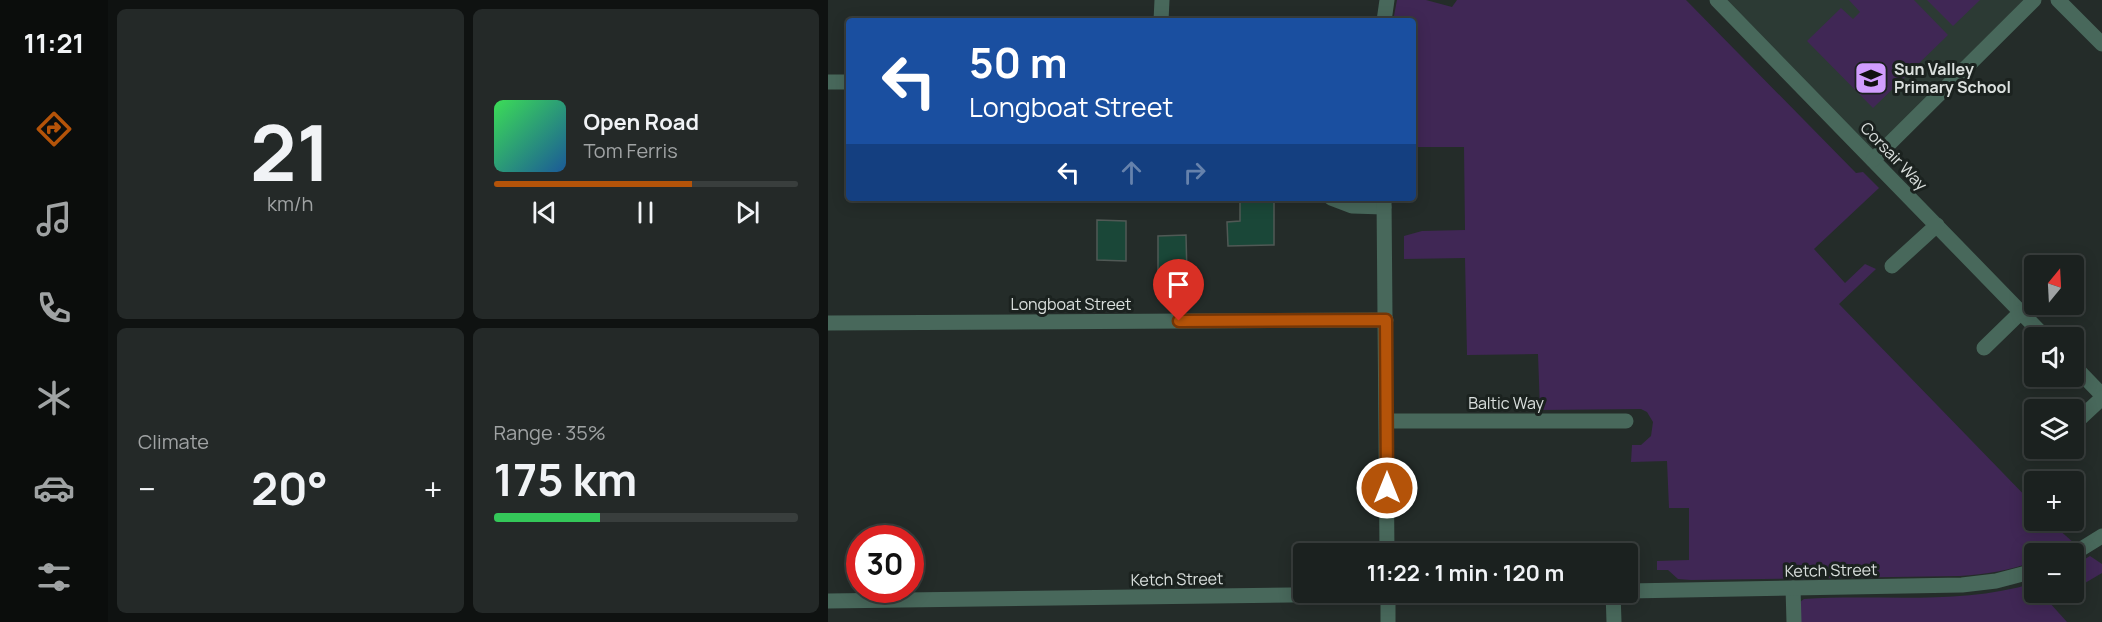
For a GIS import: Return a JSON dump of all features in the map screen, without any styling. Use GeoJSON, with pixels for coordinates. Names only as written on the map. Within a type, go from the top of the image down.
{"type":"FeatureCollection","features":[{"type":"Feature","properties":{"kind":"street"},"geometry":{"type":"LineString","coordinates":[[1161,18],[1162,0]]}},
{"type":"Feature","properties":{"kind":"street"},"geometry":{"type":"LineString","coordinates":[[1384,18],[1387,0]]}},
{"type":"Feature","properties":{"kind":"street","name":"Corsair Way"},"geometry":{"type":"LineString","coordinates":[[1717,0],[2035,327]]}},
{"type":"Feature","properties":{"kind":"street"},"geometry":{"type":"LineString","coordinates":[[1873,160],[2034,0]]}},
{"type":"Feature","properties":{"kind":"street"},"geometry":{"type":"LineString","coordinates":[[2058,0],[2102,44]]}},
{"type":"Feature","properties":{"kind":"street"},"geometry":{"type":"LineString","coordinates":[[828,82],[846,82]]}},
{"type":"Feature","properties":{"kind":"street"},"geometry":{"type":"LineString","coordinates":[[1339,201],[1352,206],[1384,202],[1388,543]]}},
{"type":"Feature","properties":{"kind":"street"},"geometry":{"type":"LineString","coordinates":[[1892,266],[1937,225]]}},
{"type":"Feature","properties":{"kind":"street"},"geometry":{"type":"LineString","coordinates":[[1984,348],[2021,312]]}},
{"type":"Feature","properties":{"kind":"street","name":"Longboat Street"},"geometry":{"type":"LineString","coordinates":[[828,323],[1386,320]]}},
{"type":"Feature","properties":{"kind":"street"},"geometry":{"type":"LineString","coordinates":[[2084,377],[2102,396],[2084,415]]}},
{"type":"Feature","properties":{"kind":"street","name":"Baltic Way"},"geometry":{"type":"LineString","coordinates":[[1387,421],[1626,421]]}},
{"type":"Feature","properties":{"kind":"street"},"geometry":{"type":"LineString","coordinates":[[2084,547],[2102,536]]}},
{"type":"Feature","properties":{"kind":"street","name":"Ketch Street"},"geometry":{"type":"LineString","coordinates":[[1638,591],[1962,585],[1996,581],[2024,574]]}},
{"type":"Feature","properties":{"kind":"street"},"geometry":{"type":"LineString","coordinates":[[1793,588],[1794,622]]}},
{"type":"Feature","properties":{"kind":"street","name":"Ketch Street"},"geometry":{"type":"LineString","coordinates":[[828,600],[1293,594]]}},
{"type":"Feature","properties":{"kind":"street"},"geometry":{"type":"LineString","coordinates":[[1388,603],[1388,622]]}},
{"type":"Feature","properties":{"kind":"street"},"geometry":{"type":"LineString","coordinates":[[1613,603],[1614,622]]}},
{"type":"Feature","properties":{"kind":"shaded area"},"geometry":{"type":"Polygon","coordinates":[[[1397,0],[1426,0],[1452,7],[1457,0],[1686,0],[1856,173],[1863,172],[1879,188],[1814,249],[1845,283],[1865,264],[1876,269],[1839,304],[2024,495],[2024,531],[2060,531],[2074,543],[2024,543],[2024,564],[1989,573],[1960,576],[1691,580],[1678,579],[1668,570],[1657,570],[1657,561],[1689,560],[1689,508],[1669,508],[1667,461],[1631,462],[1632,445],[1641,445],[1651,436],[1653,422],[1647,412],[1641,409],[1540,410],[1538,354],[1467,355],[1465,258],[1404,259],[1404,236],[1422,231],[1465,230],[1464,147],[1416,147],[1416,18],[1394,18],[1397,0]]]}},
{"type":"Feature","properties":{"kind":"shaded area","name":"Sun Valley Primary School"},"geometry":{"type":"Polygon","coordinates":[[[1718,0],[2031,0],[1868,157],[1718,0]]]}},
{"type":"Feature","properties":{"kind":"shaded area"},"geometry":{"type":"Polygon","coordinates":[[[1849,0],[1914,0],[1948,35],[1873,108],[1807,41],[1841,8],[1853,19],[1860,12],[1849,0]]]}},
{"type":"Feature","properties":{"kind":"shaded area"},"geometry":{"type":"Polygon","coordinates":[[[1927,0],[1980,0],[1953,26],[1927,0]]]}},
{"type":"Feature","properties":{"kind":"shaded area"},"geometry":{"type":"Polygon","coordinates":[[[2090,556],[2102,564],[2102,573],[2084,584],[2084,560],[2090,556]]]}},
{"type":"Feature","properties":{"kind":"shaded area"},"geometry":{"type":"Polygon","coordinates":[[[2024,586],[2024,603],[2050,603],[2067,622],[1801,622],[1800,602],[1804,599],[1949,597],[2024,586]]]}},
{"type":"Feature","properties":{"kind":"building"},"geometry":{"type":"Polygon","coordinates":[[[1240,201],[1274,201],[1274,245],[1228,246],[1227,222],[1240,221],[1240,201]]]}},
{"type":"Feature","properties":{"kind":"building"},"geometry":{"type":"Polygon","coordinates":[[[1097,220],[1126,221],[1126,261],[1097,260],[1097,220]]]}},
{"type":"Feature","properties":{"kind":"building"},"geometry":{"type":"Polygon","coordinates":[[[1186,235],[1187,276],[1158,277],[1158,236],[1186,235]]]}},
{"type":"Feature","properties":{"kind":"place","name":"Sun Valley Primary School"},"geometry":{"type":"Point","coordinates":[1871,78]}},
{"type":"Feature","properties":{"kind":"route"},"geometry":{"type":"LineString","coordinates":[[1179,321],[1386,320],[1387,488]]}}]}
